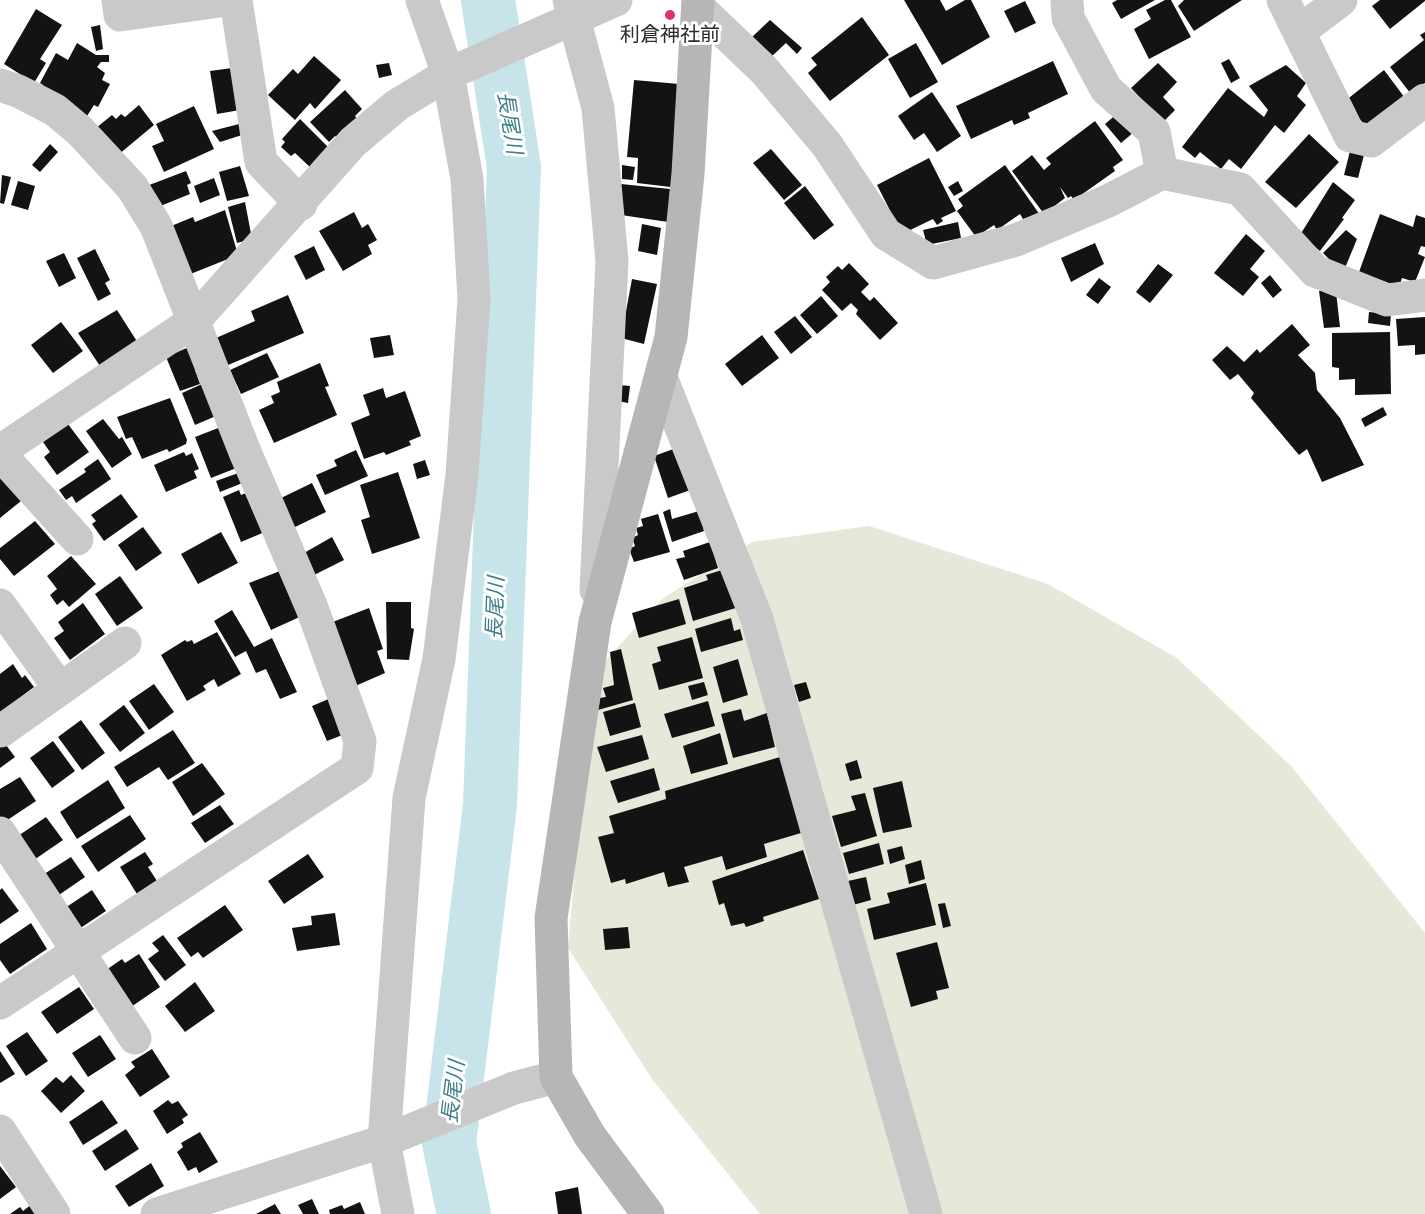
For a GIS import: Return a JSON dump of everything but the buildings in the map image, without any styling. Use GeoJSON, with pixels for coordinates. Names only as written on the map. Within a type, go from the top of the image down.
{"type":"FeatureCollection","features":[{"type":"Feature","properties":{"kind":"street"},"geometry":{"type":"LineString","coordinates":[[118,0],[120,15],[227,0]]}},
{"type":"Feature","properties":{"kind":"street"},"geometry":{"type":"LineString","coordinates":[[236,0],[261,162],[301,204]]}},
{"type":"Feature","properties":{"kind":"street"},"geometry":{"type":"LineString","coordinates":[[398,1214],[397,1136],[409,798],[439,659],[462,475],[474,299],[467,179],[448,74],[422,0]]}},
{"type":"Feature","properties":{"kind":"street"},"geometry":{"type":"LineString","coordinates":[[76,539],[0,453],[194,321],[301,204],[353,142],[397,105],[448,74],[568,15],[616,0]]}},
{"type":"Feature","properties":{"kind":"street"},"geometry":{"type":"LineString","coordinates":[[1067,0],[1068,18],[1106,88],[1154,132],[1162,172]]}},
{"type":"Feature","properties":{"kind":"street"},"geometry":{"type":"LineString","coordinates":[[1283,0],[1350,136],[1371,141],[1425,100]]}},
{"type":"Feature","properties":{"kind":"street"},"geometry":{"type":"LineString","coordinates":[[1300,31],[1341,0]]}},
{"type":"Feature","properties":{"kind":"street"},"geometry":{"type":"LineString","coordinates":[[595,622],[671,337],[688,174],[698,3]]}},
{"type":"Feature","properties":{"kind":"street"},"geometry":{"type":"LineString","coordinates":[[698,3],[764,70],[820,137],[886,234],[933,263],[1016,240],[1108,201],[1162,172],[1240,189],[1315,271],[1387,300],[1425,295]]}},
{"type":"Feature","properties":{"kind":"street"},"geometry":{"type":"LineString","coordinates":[[568,15],[598,108],[612,261],[595,622],[551,918],[556,1077],[590,1136],[648,1214]]}},
{"type":"Feature","properties":{"kind":"street"},"geometry":{"type":"LineString","coordinates":[[0,85],[18,91],[55,110],[80,130],[132,187],[156,226],[245,452],[312,608],[360,741],[357,768],[0,1003]]}},
{"type":"Feature","properties":{"kind":"street"},"geometry":{"type":"LineString","coordinates":[[661,377],[757,619],[926,1214]]}},
{"type":"Feature","properties":{"kind":"street"},"geometry":{"type":"LineString","coordinates":[[0,605],[60,689]]}},
{"type":"Feature","properties":{"kind":"street"},"geometry":{"type":"LineString","coordinates":[[1,731],[125,643]]}},
{"type":"Feature","properties":{"kind":"street"},"geometry":{"type":"LineString","coordinates":[[0,833],[80,950],[135,1038]]}},
{"type":"Feature","properties":{"kind":"street"},"geometry":{"type":"LineString","coordinates":[[157,1214],[397,1136],[514,1088],[556,1077]]}},
{"type":"Feature","properties":{"kind":"street"},"geometry":{"type":"LineString","coordinates":[[0,1131],[54,1214]]}},
{"type":"Feature","properties":{"kind":"green space"},"geometry":{"type":"Polygon","coordinates":[[[869,526],[1048,584],[1177,658],[1291,766],[1425,933],[1425,1214],[760,1214],[652,1079],[568,948],[579,822],[604,662],[662,599],[752,542],[869,526]]]}},
{"type":"Feature","properties":{"kind":"waterway","name":"長尾川"},"geometry":{"type":"LineString","coordinates":[[464,1214],[449,1143],[490,805],[514,167],[488,0]]}},
{"type":"Feature","properties":{"kind":"place","name":"利倉神社前"},"geometry":{"type":"Point","coordinates":[670,15]}}]}
